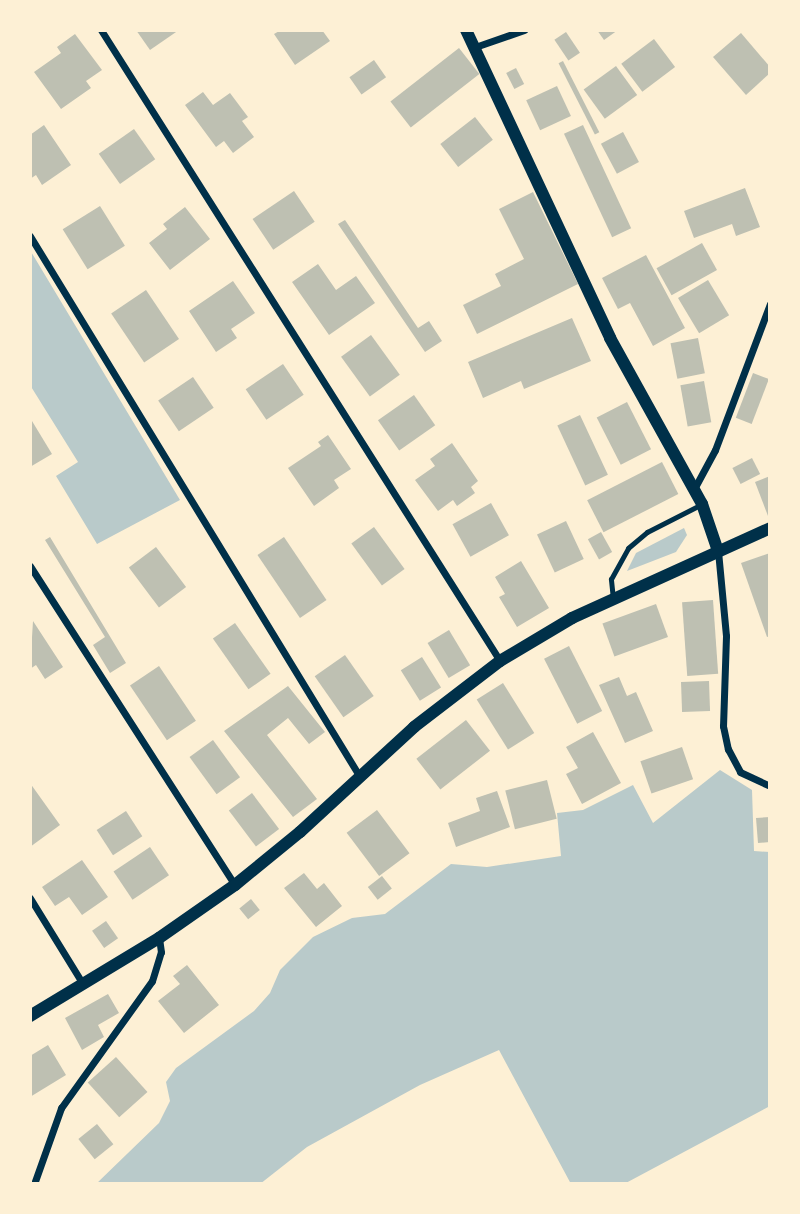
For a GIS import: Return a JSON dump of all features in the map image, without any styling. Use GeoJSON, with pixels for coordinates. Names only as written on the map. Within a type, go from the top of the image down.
{"type":"FeatureCollection","features":[{"type":"Feature","properties":{"kind":"street"},"geometry":{"type":"LineString","coordinates":[[101,30],[500,661]]}},
{"type":"Feature","properties":{"kind":"street"},"geometry":{"type":"LineString","coordinates":[[466,30],[610,338],[702,504],[718,551],[726,636],[723,726],[728,750],[740,772],[770,786]]}},
{"type":"Feature","properties":{"kind":"street"},"geometry":{"type":"LineString","coordinates":[[475,47],[524,30]]}},
{"type":"Feature","properties":{"kind":"street"},"geometry":{"type":"LineString","coordinates":[[30,236],[360,777]]}},
{"type":"Feature","properties":{"kind":"street"},"geometry":{"type":"LineString","coordinates":[[694,490],[715,450],[770,304]]}},
{"type":"Feature","properties":{"kind":"street"},"geometry":{"type":"LineString","coordinates":[[30,1016],[159,938],[235,885],[453,695],[500,661],[613,599],[770,528]]}},
{"type":"Feature","properties":{"kind":"street"},"geometry":{"type":"LineString","coordinates":[[30,566],[235,885]]}},
{"type":"Feature","properties":{"kind":"street"},"geometry":{"type":"LineString","coordinates":[[30,898],[83,984]]}},
{"type":"Feature","properties":{"kind":"street"},"geometry":{"type":"LineString","coordinates":[[34,1184],[61,1108],[152,981],[161,952],[159,938]]}},
{"type":"Feature","properties":{"kind":"lane"},"geometry":{"type":"LineString","coordinates":[[613,599],[611,579],[628,548],[647,532],[702,504]]}},
{"type":"Feature","properties":{"kind":"shaded area"},"geometry":{"type":"Polygon","coordinates":[[[30,250],[180,500],[97,544],[56,476],[78,462],[30,385],[30,250]]]}},
{"type":"Feature","properties":{"kind":"shaded area"},"geometry":{"type":"Polygon","coordinates":[[[684,528],[687,535],[676,552],[627,571],[636,553],[684,528]]]}},
{"type":"Feature","properties":{"kind":"shaded area"},"geometry":{"type":"Polygon","coordinates":[[[720,770],[752,790],[754,851],[770,852],[770,1106],[624,1184],[571,1184],[499,1050],[420,1085],[307,1147],[260,1184],[96,1184],[159,1123],[170,1101],[166,1082],[176,1068],[254,1011],[270,993],[280,970],[313,937],[352,918],[385,914],[451,864],[487,867],[561,856],[557,813],[583,810],[633,785],[653,823],[720,770]]]}},
{"type":"Feature","properties":{"kind":"building"},"geometry":{"type":"Polygon","coordinates":[[[136,30],[179,30],[150,50],[136,30]]]}},
{"type":"Feature","properties":{"kind":"building"},"geometry":{"type":"Polygon","coordinates":[[[281,30],[322,30],[330,41],[295,65],[274,34],[281,30]]]}},
{"type":"Feature","properties":{"kind":"building"},"geometry":{"type":"Polygon","coordinates":[[[597,30],[618,30],[604,40],[597,30]]]}},
{"type":"Feature","properties":{"kind":"building"},"geometry":{"type":"Polygon","coordinates":[[[566,32],[580,53],[568,61],[554,40],[566,32]]]}},
{"type":"Feature","properties":{"kind":"building"},"geometry":{"type":"Polygon","coordinates":[[[741,33],[770,67],[770,73],[746,95],[713,57],[741,33]]]}},
{"type":"Feature","properties":{"kind":"building"},"geometry":{"type":"Polygon","coordinates":[[[75,34],[102,70],[86,81],[91,88],[61,109],[34,72],[61,53],[57,47],[75,34]]]}},
{"type":"Feature","properties":{"kind":"building"},"geometry":{"type":"Polygon","coordinates":[[[654,39],[675,67],[642,92],[621,64],[654,39]]]}},
{"type":"Feature","properties":{"kind":"building"},"geometry":{"type":"Polygon","coordinates":[[[459,48],[479,74],[411,128],[390,102],[459,48]]]}},
{"type":"Feature","properties":{"kind":"building"},"geometry":{"type":"Polygon","coordinates":[[[374,60],[386,77],[361,94],[349,77],[374,60]]]}},
{"type":"Feature","properties":{"kind":"building"},"geometry":{"type":"Polygon","coordinates":[[[563,61],[599,132],[595,135],[559,63],[563,61]]]}},
{"type":"Feature","properties":{"kind":"building"},"geometry":{"type":"Polygon","coordinates":[[[616,66],[637,95],[605,119],[584,90],[616,66]]]}},
{"type":"Feature","properties":{"kind":"building"},"geometry":{"type":"Polygon","coordinates":[[[516,68],[524,84],[514,89],[506,73],[516,68]]]}},
{"type":"Feature","properties":{"kind":"building"},"geometry":{"type":"Polygon","coordinates":[[[557,86],[571,116],[540,130],[526,100],[557,86]]]}},
{"type":"Feature","properties":{"kind":"building"},"geometry":{"type":"Polygon","coordinates":[[[203,92],[213,105],[230,93],[248,117],[242,121],[254,137],[233,153],[224,141],[216,147],[185,105],[203,92]]]}},
{"type":"Feature","properties":{"kind":"building"},"geometry":{"type":"Polygon","coordinates":[[[475,117],[493,140],[458,167],[440,144],[475,117]]]}},
{"type":"Feature","properties":{"kind":"building"},"geometry":{"type":"Polygon","coordinates":[[[44,125],[71,165],[42,185],[36,175],[30,179],[30,135],[44,125]]]}},
{"type":"Feature","properties":{"kind":"building"},"geometry":{"type":"Polygon","coordinates":[[[583,125],[631,228],[612,237],[564,134],[583,125]]]}},
{"type":"Feature","properties":{"kind":"building"},"geometry":{"type":"Polygon","coordinates":[[[134,129],[155,159],[120,184],[99,154],[134,129]]]}},
{"type":"Feature","properties":{"kind":"building"},"geometry":{"type":"Polygon","coordinates":[[[623,132],[639,162],[617,174],[601,144],[623,132]]]}},
{"type":"Feature","properties":{"kind":"building"},"geometry":{"type":"Polygon","coordinates":[[[745,188],[760,227],[736,236],[732,224],[694,238],[684,211],[745,188]]]}},
{"type":"Feature","properties":{"kind":"building"},"geometry":{"type":"Polygon","coordinates":[[[294,191],[315,222],[273,250],[253,219],[294,191]]]}},
{"type":"Feature","properties":{"kind":"building"},"geometry":{"type":"Polygon","coordinates":[[[533,192],[578,284],[477,334],[463,305],[501,286],[495,274],[524,259],[499,209],[533,192]]]}},
{"type":"Feature","properties":{"kind":"building"},"geometry":{"type":"Polygon","coordinates":[[[100,206],[125,246],[88,269],[63,229],[100,206]]]}},
{"type":"Feature","properties":{"kind":"building"},"geometry":{"type":"Polygon","coordinates":[[[185,207],[210,239],[170,270],[149,243],[167,229],[163,224],[185,207]]]}},
{"type":"Feature","properties":{"kind":"building"},"geometry":{"type":"Polygon","coordinates":[[[345,220],[418,328],[429,321],[442,341],[425,352],[338,224],[345,220]]]}},
{"type":"Feature","properties":{"kind":"building"},"geometry":{"type":"Polygon","coordinates":[[[702,243],[717,270],[672,295],[657,268],[702,243]]]}},
{"type":"Feature","properties":{"kind":"building"},"geometry":{"type":"Polygon","coordinates":[[[646,255],[685,328],[653,346],[630,303],[618,309],[602,278],[646,255]]]}},
{"type":"Feature","properties":{"kind":"building"},"geometry":{"type":"Polygon","coordinates":[[[318,264],[336,290],[356,276],[375,303],[329,335],[292,282],[318,264]]]}},
{"type":"Feature","properties":{"kind":"building"},"geometry":{"type":"Polygon","coordinates":[[[708,280],[729,315],[699,333],[678,298],[708,280]]]}},
{"type":"Feature","properties":{"kind":"building"},"geometry":{"type":"Polygon","coordinates":[[[233,281],[255,313],[231,329],[237,338],[216,352],[189,311],[233,281]]]}},
{"type":"Feature","properties":{"kind":"building"},"geometry":{"type":"Polygon","coordinates":[[[146,290],[179,339],[144,362],[111,313],[146,290]]]}},
{"type":"Feature","properties":{"kind":"building"},"geometry":{"type":"Polygon","coordinates":[[[572,318],[591,361],[524,389],[521,381],[483,398],[468,362],[572,318]]]}},
{"type":"Feature","properties":{"kind":"building"},"geometry":{"type":"Polygon","coordinates":[[[371,335],[400,375],[370,396],[341,357],[371,335]]]}},
{"type":"Feature","properties":{"kind":"building"},"geometry":{"type":"Polygon","coordinates":[[[698,338],[705,373],[677,379],[671,343],[698,338]]]}},
{"type":"Feature","properties":{"kind":"building"},"geometry":{"type":"Polygon","coordinates":[[[283,364],[304,395],[266,420],[246,389],[283,364]]]}},
{"type":"Feature","properties":{"kind":"building"},"geometry":{"type":"Polygon","coordinates":[[[753,373],[769,379],[752,424],[736,418],[753,373]]]}},
{"type":"Feature","properties":{"kind":"building"},"geometry":{"type":"Polygon","coordinates":[[[193,377],[214,408],[179,431],[158,400],[193,377]]]}},
{"type":"Feature","properties":{"kind":"building"},"geometry":{"type":"Polygon","coordinates":[[[704,381],[711,422],[688,427],[680,385],[704,381]]]}},
{"type":"Feature","properties":{"kind":"building"},"geometry":{"type":"Polygon","coordinates":[[[414,395],[435,425],[399,451],[378,420],[414,395]]]}},
{"type":"Feature","properties":{"kind":"building"},"geometry":{"type":"Polygon","coordinates":[[[627,402],[651,449],[621,465],[597,417],[627,402]]]}},
{"type":"Feature","properties":{"kind":"building"},"geometry":{"type":"Polygon","coordinates":[[[580,415],[608,475],[585,485],[557,426],[580,415]]]}},
{"type":"Feature","properties":{"kind":"building"},"geometry":{"type":"Polygon","coordinates":[[[32,421],[52,454],[30,467],[30,423],[32,421]]]}},
{"type":"Feature","properties":{"kind":"building"},"geometry":{"type":"Polygon","coordinates":[[[328,435],[351,469],[334,480],[339,488],[314,506],[288,468],[321,446],[318,442],[328,435]]]}},
{"type":"Feature","properties":{"kind":"building"},"geometry":{"type":"Polygon","coordinates":[[[452,443],[478,481],[471,487],[475,493],[457,506],[453,500],[438,511],[415,480],[435,466],[430,459],[452,443]]]}},
{"type":"Feature","properties":{"kind":"building"},"geometry":{"type":"Polygon","coordinates":[[[752,458],[760,474],[741,484],[732,468],[752,458]]]}},
{"type":"Feature","properties":{"kind":"building"},"geometry":{"type":"Polygon","coordinates":[[[662,462],[678,494],[603,532],[587,500],[662,462]]]}},
{"type":"Feature","properties":{"kind":"building"},"geometry":{"type":"Polygon","coordinates":[[[770,476],[770,515],[768,516],[755,482],[770,476]]]}},
{"type":"Feature","properties":{"kind":"building"},"geometry":{"type":"Polygon","coordinates":[[[491,503],[509,535],[470,557],[453,524],[491,503]]]}},
{"type":"Feature","properties":{"kind":"building"},"geometry":{"type":"Polygon","coordinates":[[[566,521],[584,559],[555,573],[537,535],[566,521]]]}},
{"type":"Feature","properties":{"kind":"building"},"geometry":{"type":"Polygon","coordinates":[[[374,527],[405,569],[382,586],[351,543],[374,527]]]}},
{"type":"Feature","properties":{"kind":"building"},"geometry":{"type":"Polygon","coordinates":[[[601,532],[612,552],[599,559],[588,539],[601,532]]]}},
{"type":"Feature","properties":{"kind":"building"},"geometry":{"type":"Polygon","coordinates":[[[50,537],[126,663],[110,673],[93,645],[105,637],[45,540],[50,537]]]}},
{"type":"Feature","properties":{"kind":"building"},"geometry":{"type":"Polygon","coordinates":[[[284,537],[326,600],[300,618],[257,555],[284,537]]]}},
{"type":"Feature","properties":{"kind":"building"},"geometry":{"type":"Polygon","coordinates":[[[156,547],[186,587],[159,607],[129,567],[156,547]]]}},
{"type":"Feature","properties":{"kind":"building"},"geometry":{"type":"Polygon","coordinates":[[[770,553],[770,636],[767,637],[741,563],[770,553]]]}},
{"type":"Feature","properties":{"kind":"building"},"geometry":{"type":"Polygon","coordinates":[[[521,561],[549,608],[517,627],[499,597],[505,594],[495,577],[521,561]]]}},
{"type":"Feature","properties":{"kind":"building"},"geometry":{"type":"Polygon","coordinates":[[[713,600],[718,674],[687,676],[682,602],[713,600]]]}},
{"type":"Feature","properties":{"kind":"building"},"geometry":{"type":"Polygon","coordinates":[[[656,604],[668,637],[614,656],[602,623],[656,604]]]}},
{"type":"Feature","properties":{"kind":"building"},"geometry":{"type":"Polygon","coordinates":[[[33,621],[63,667],[45,679],[36,665],[30,669],[33,621]]]}},
{"type":"Feature","properties":{"kind":"building"},"geometry":{"type":"Polygon","coordinates":[[[235,623],[271,674],[248,689],[213,638],[235,623]]]}},
{"type":"Feature","properties":{"kind":"building"},"geometry":{"type":"Polygon","coordinates":[[[449,630],[470,665],[449,678],[428,643],[449,630]]]}},
{"type":"Feature","properties":{"kind":"building"},"geometry":{"type":"Polygon","coordinates":[[[569,646],[602,711],[577,724],[544,659],[569,646]]]}},
{"type":"Feature","properties":{"kind":"building"},"geometry":{"type":"Polygon","coordinates":[[[345,655],[374,696],[343,717],[315,676],[345,655]]]}},
{"type":"Feature","properties":{"kind":"building"},"geometry":{"type":"Polygon","coordinates":[[[422,657],[441,688],[420,701],[401,670],[422,657]]]}},
{"type":"Feature","properties":{"kind":"building"},"geometry":{"type":"Polygon","coordinates":[[[159,666],[196,721],[167,740],[130,686],[159,666]]]}},
{"type":"Feature","properties":{"kind":"building"},"geometry":{"type":"Polygon","coordinates":[[[619,677],[627,696],[636,692],[653,731],[625,743],[599,685],[619,677]]]}},
{"type":"Feature","properties":{"kind":"building"},"geometry":{"type":"Polygon","coordinates":[[[709,681],[710,711],[682,712],[681,682],[709,681]]]}},
{"type":"Feature","properties":{"kind":"building"},"geometry":{"type":"Polygon","coordinates":[[[503,683],[534,733],[508,749],[477,699],[503,683]]]}},
{"type":"Feature","properties":{"kind":"building"},"geometry":{"type":"Polygon","coordinates":[[[288,686],[325,732],[309,744],[288,718],[267,735],[317,799],[293,817],[224,731],[288,686]]]}},
{"type":"Feature","properties":{"kind":"building"},"geometry":{"type":"Polygon","coordinates":[[[466,720],[490,751],[440,790],[416,759],[466,720]]]}},
{"type":"Feature","properties":{"kind":"building"},"geometry":{"type":"Polygon","coordinates":[[[593,732],[621,783],[582,804],[566,774],[578,768],[566,747],[593,732]]]}},
{"type":"Feature","properties":{"kind":"building"},"geometry":{"type":"Polygon","coordinates":[[[213,740],[240,777],[217,794],[190,757],[213,740]]]}},
{"type":"Feature","properties":{"kind":"building"},"geometry":{"type":"Polygon","coordinates":[[[682,747],[693,779],[651,793],[640,761],[682,747]]]}},
{"type":"Feature","properties":{"kind":"building"},"geometry":{"type":"Polygon","coordinates":[[[547,780],[557,819],[515,829],[505,790],[547,780]]]}},
{"type":"Feature","properties":{"kind":"building"},"geometry":{"type":"Polygon","coordinates":[[[30,783],[60,825],[30,847],[30,783]]]}},
{"type":"Feature","properties":{"kind":"building"},"geometry":{"type":"Polygon","coordinates":[[[497,791],[510,827],[456,847],[448,823],[480,811],[476,798],[497,791]]]}},
{"type":"Feature","properties":{"kind":"building"},"geometry":{"type":"Polygon","coordinates":[[[252,793],[279,829],[256,846],[229,810],[252,793]]]}},
{"type":"Feature","properties":{"kind":"building"},"geometry":{"type":"Polygon","coordinates":[[[377,810],[409,853],[379,876],[347,833],[377,810]]]}},
{"type":"Feature","properties":{"kind":"building"},"geometry":{"type":"Polygon","coordinates":[[[126,811],[142,836],[113,855],[97,830],[126,811]]]}},
{"type":"Feature","properties":{"kind":"building"},"geometry":{"type":"Polygon","coordinates":[[[770,817],[770,842],[758,843],[756,818],[770,817]]]}},
{"type":"Feature","properties":{"kind":"building"},"geometry":{"type":"Polygon","coordinates":[[[150,847],[169,875],[133,900],[114,872],[150,847]]]}},
{"type":"Feature","properties":{"kind":"building"},"geometry":{"type":"Polygon","coordinates":[[[82,860],[108,897],[82,915],[69,897],[55,906],[42,887],[82,860]]]}},
{"type":"Feature","properties":{"kind":"building"},"geometry":{"type":"Polygon","coordinates":[[[304,873],[317,889],[324,883],[342,906],[316,927],[284,888],[304,873]]]}},
{"type":"Feature","properties":{"kind":"building"},"geometry":{"type":"Polygon","coordinates":[[[382,876],[392,889],[378,900],[368,887],[382,876]]]}},
{"type":"Feature","properties":{"kind":"building"},"geometry":{"type":"Polygon","coordinates":[[[251,899],[260,910],[248,919],[239,908],[251,899]]]}},
{"type":"Feature","properties":{"kind":"building"},"geometry":{"type":"Polygon","coordinates":[[[106,921],[118,938],[104,948],[92,931],[106,921]]]}},
{"type":"Feature","properties":{"kind":"building"},"geometry":{"type":"Polygon","coordinates":[[[187,965],[219,1005],[184,1033],[158,1001],[180,984],[173,976],[187,965]]]}},
{"type":"Feature","properties":{"kind":"building"},"geometry":{"type":"Polygon","coordinates":[[[108,994],[119,1013],[98,1025],[104,1037],[82,1050],[65,1018],[108,994]]]}},
{"type":"Feature","properties":{"kind":"building"},"geometry":{"type":"Polygon","coordinates":[[[48,1045],[66,1075],[30,1097],[30,1056],[48,1045]]]}},
{"type":"Feature","properties":{"kind":"building"},"geometry":{"type":"Polygon","coordinates":[[[116,1057],[147,1092],[119,1117],[88,1082],[116,1057]]]}},
{"type":"Feature","properties":{"kind":"building"},"geometry":{"type":"Polygon","coordinates":[[[97,1124],[113,1144],[95,1159],[78,1139],[97,1124]]]}}]}
